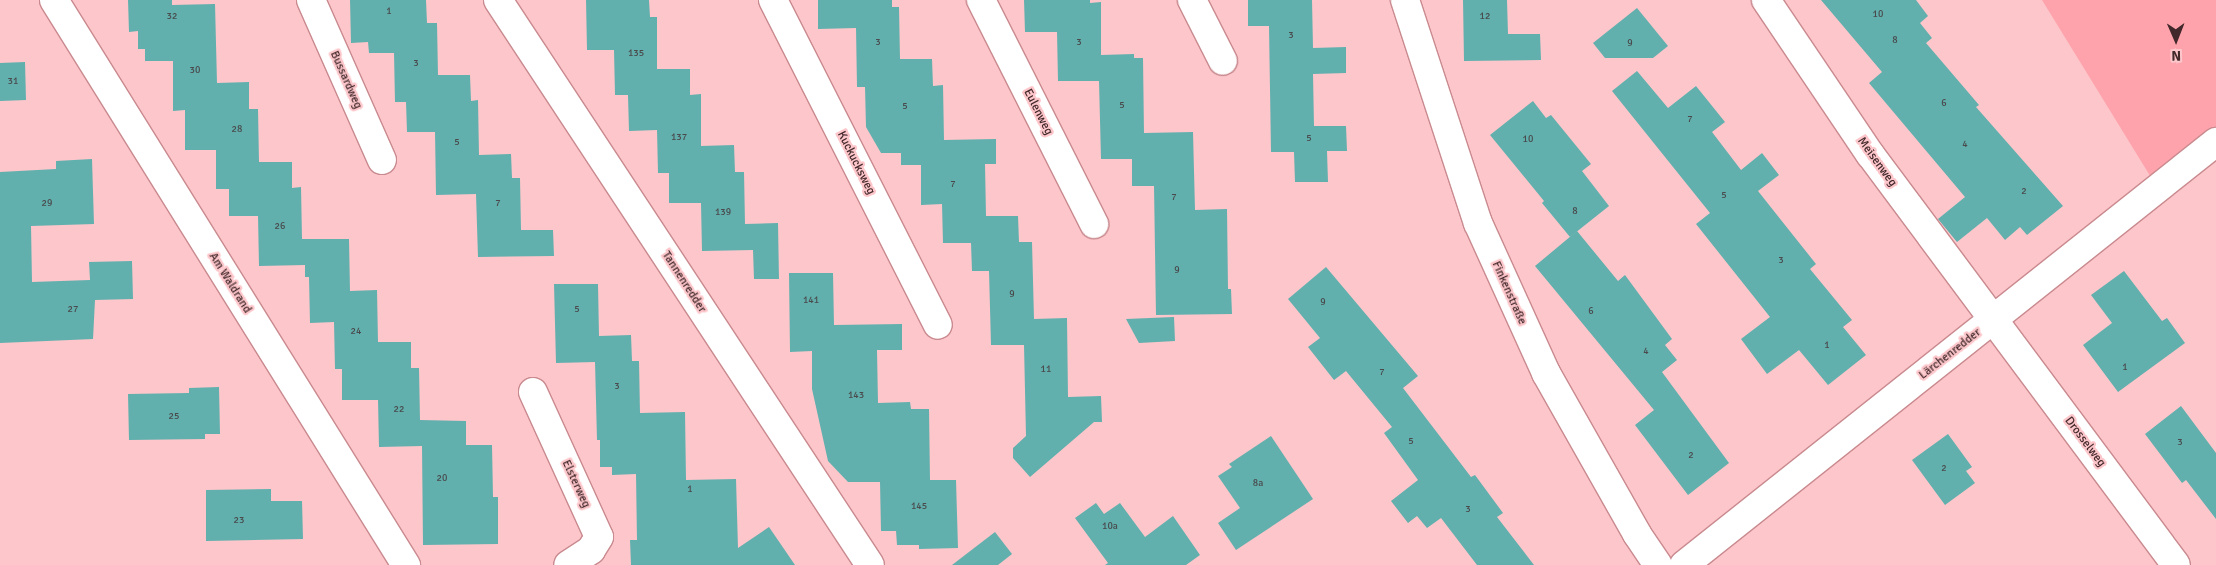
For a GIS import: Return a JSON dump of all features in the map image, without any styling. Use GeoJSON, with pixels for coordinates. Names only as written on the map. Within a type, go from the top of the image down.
{"type":"FeatureCollection","features":[{"type":"Feature","properties":{"kind":"street","name":"Am Waldrand"},"geometry":{"type":"LineString","coordinates":[[54,0],[406,565]]}},
{"type":"Feature","properties":{"kind":"street","name":"Bussardweg"},"geometry":{"type":"LineString","coordinates":[[311,0],[382,160]]}},
{"type":"Feature","properties":{"kind":"street","name":"Tannenredder"},"geometry":{"type":"LineString","coordinates":[[498,0],[870,565]]}},
{"type":"Feature","properties":{"kind":"street","name":"Kuckucksweg"},"geometry":{"type":"LineString","coordinates":[[773,0],[938,325]]}},
{"type":"Feature","properties":{"kind":"street","name":"Eulenweg"},"geometry":{"type":"LineString","coordinates":[[981,0],[1094,224]]}},
{"type":"Feature","properties":{"kind":"street"},"geometry":{"type":"LineString","coordinates":[[1192,0],[1224,61]]}},
{"type":"Feature","properties":{"kind":"street","name":"Finkenstraße"},"geometry":{"type":"LineString","coordinates":[[1405,0],[1478,223],[1546,373],[1636,534],[1658,565]]}},
{"type":"Feature","properties":{"kind":"street","name":"Meisenweg"},"geometry":{"type":"LineString","coordinates":[[1766,0],[1870,154],[1993,320]]}},
{"type":"Feature","properties":{"kind":"street","name":"Lärchenredder"},"geometry":{"type":"LineString","coordinates":[[1684,565],[2216,142]]}},
{"type":"Feature","properties":{"kind":"street","name":"Drosselweg"},"geometry":{"type":"LineString","coordinates":[[1993,320],[2176,565]]}},
{"type":"Feature","properties":{"kind":"street","name":"Elsterweg"},"geometry":{"type":"LineString","coordinates":[[533,392],[599,537],[591,550],[568,565]]}},
{"type":"Feature","properties":{"kind":"shaded area"},"geometry":{"type":"Polygon","coordinates":[[[2042,0],[2216,0],[2216,127],[2152,179],[2042,0]]]}},
{"type":"Feature","properties":{"kind":"building"},"geometry":{"type":"Polygon","coordinates":[[[128,0],[172,0],[172,5],[215,4],[217,83],[249,82],[249,109],[258,109],[259,162],[292,162],[292,188],[301,187],[302,239],[349,239],[350,291],[377,290],[378,342],[411,342],[411,368],[419,368],[420,420],[466,421],[466,445],[492,445],[493,497],[498,497],[498,544],[423,545],[422,446],[379,447],[378,400],[342,400],[342,369],[335,369],[334,322],[310,323],[309,277],[305,277],[305,265],[259,266],[258,216],[229,216],[229,189],[216,189],[216,150],[185,150],[185,110],[173,111],[173,61],[145,61],[145,49],[138,49],[138,31],[129,32],[128,0]]]}},
{"type":"Feature","properties":{"kind":"building"},"geometry":{"type":"Polygon","coordinates":[[[350,0],[426,0],[427,23],[437,23],[438,75],[470,75],[471,101],[478,100],[479,155],[511,154],[512,178],[520,178],[521,230],[553,230],[554,256],[478,257],[476,194],[436,195],[435,132],[407,132],[406,102],[395,102],[394,53],[369,53],[368,42],[351,43],[350,0]]]}},
{"type":"Feature","properties":{"kind":"building"},"geometry":{"type":"Polygon","coordinates":[[[586,0],[649,0],[650,17],[657,17],[657,69],[690,69],[690,95],[701,94],[701,146],[734,145],[735,172],[744,172],[745,224],[778,223],[779,279],[754,279],[753,250],[702,251],[701,203],[669,203],[669,173],[658,173],[657,130],[629,131],[628,95],[615,95],[614,50],[587,50],[586,0]]]}},
{"type":"Feature","properties":{"kind":"building"},"geometry":{"type":"Polygon","coordinates":[[[818,0],[892,0],[892,7],[899,7],[900,59],[932,59],[933,86],[943,85],[944,140],[996,139],[996,164],[985,164],[986,216],[1018,216],[1019,242],[1032,242],[1034,319],[1067,318],[1068,397],[1101,396],[1102,422],[1094,422],[1030,477],[1013,458],[1013,448],[1026,436],[1024,345],[991,345],[989,271],[972,271],[971,243],[943,243],[942,204],[921,205],[921,165],[901,165],[901,153],[881,153],[866,127],[865,87],[857,87],[856,28],[818,29],[818,0]]]}},
{"type":"Feature","properties":{"kind":"building"},"geometry":{"type":"Polygon","coordinates":[[[1024,0],[1090,0],[1090,3],[1101,2],[1101,55],[1134,54],[1134,58],[1143,58],[1144,133],[1193,132],[1195,210],[1227,209],[1228,289],[1231,289],[1232,314],[1156,315],[1154,186],[1132,186],[1132,159],[1101,159],[1099,81],[1058,81],[1057,32],[1025,32],[1024,0]]]}},
{"type":"Feature","properties":{"kind":"building"},"geometry":{"type":"Polygon","coordinates":[[[1248,0],[1312,0],[1313,48],[1346,47],[1346,73],[1313,74],[1314,126],[1346,126],[1347,151],[1327,151],[1328,182],[1295,182],[1294,152],[1271,152],[1269,26],[1248,26],[1248,0]]]}},
{"type":"Feature","properties":{"kind":"building"},"geometry":{"type":"Polygon","coordinates":[[[1463,0],[1507,0],[1508,34],[1540,34],[1541,60],[1464,61],[1463,0]]]}},
{"type":"Feature","properties":{"kind":"building"},"geometry":{"type":"Polygon","coordinates":[[[1821,0],[1916,0],[1928,16],[1920,23],[1932,38],[1926,43],[1979,105],[1976,107],[2063,206],[2027,235],[2020,227],[2005,240],[1987,218],[1957,242],[1938,219],[1965,197],[1869,83],[1882,72],[1821,0]]]}},
{"type":"Feature","properties":{"kind":"building"},"geometry":{"type":"Polygon","coordinates":[[[1637,8],[1668,46],[1653,58],[1605,58],[1593,43],[1637,8]]]}},
{"type":"Feature","properties":{"kind":"building"},"geometry":{"type":"Polygon","coordinates":[[[25,62],[26,100],[0,101],[0,63],[25,62]]]}},
{"type":"Feature","properties":{"kind":"building"},"geometry":{"type":"Polygon","coordinates":[[[1637,71],[1668,108],[1696,86],[1725,122],[1712,132],[1741,170],[1762,153],[1779,175],[1758,191],[1816,264],[1810,269],[1852,320],[1843,327],[1866,355],[1828,385],[1799,350],[1767,374],[1741,339],[1770,317],[1696,224],[1710,213],[1612,91],[1637,71]]]}},
{"type":"Feature","properties":{"kind":"building"},"geometry":{"type":"Polygon","coordinates":[[[1533,101],[1546,118],[1551,115],[1591,164],[1582,171],[1609,206],[1570,237],[1542,203],[1544,201],[1490,135],[1533,101]]]}},
{"type":"Feature","properties":{"kind":"building"},"geometry":{"type":"Polygon","coordinates":[[[92,159],[94,224],[31,226],[32,282],[90,280],[89,262],[132,261],[133,299],[95,300],[93,339],[0,343],[0,172],[56,169],[56,161],[92,159]]]}},
{"type":"Feature","properties":{"kind":"building"},"geometry":{"type":"Polygon","coordinates":[[[1577,231],[1618,281],[1625,275],[1672,339],[1665,345],[1677,360],[1662,372],[1729,463],[1688,495],[1635,425],[1654,410],[1535,266],[1577,231]]]}},
{"type":"Feature","properties":{"kind":"building"},"geometry":{"type":"Polygon","coordinates":[[[1326,267],[1418,376],[1403,388],[1471,477],[1475,475],[1503,513],[1497,517],[1534,565],[1477,565],[1441,518],[1427,528],[1417,516],[1408,523],[1391,501],[1418,480],[1384,433],[1392,427],[1346,371],[1334,380],[1308,347],[1320,338],[1288,299],[1326,267]]]}},
{"type":"Feature","properties":{"kind":"building"},"geometry":{"type":"Polygon","coordinates":[[[2124,271],[2162,321],[2167,318],[2185,343],[2118,392],[2083,345],[2112,323],[2091,295],[2124,271]]]}},
{"type":"Feature","properties":{"kind":"building"},"geometry":{"type":"Polygon","coordinates":[[[789,273],[833,273],[834,325],[902,324],[902,350],[877,350],[878,403],[910,402],[911,409],[929,409],[930,480],[956,480],[958,548],[919,549],[919,545],[897,545],[896,531],[881,531],[880,482],[848,482],[828,461],[812,389],[812,351],[790,352],[789,273]]]}},
{"type":"Feature","properties":{"kind":"building"},"geometry":{"type":"Polygon","coordinates":[[[554,284],[598,284],[599,336],[631,335],[632,361],[639,361],[640,413],[685,412],[686,480],[736,479],[738,548],[769,527],[795,565],[631,565],[630,540],[637,540],[636,474],[612,475],[612,467],[600,467],[600,440],[597,440],[595,362],[556,363],[554,284]]]}},
{"type":"Feature","properties":{"kind":"building"},"geometry":{"type":"Polygon","coordinates":[[[1174,317],[1175,341],[1139,343],[1126,319],[1174,317]]]}},
{"type":"Feature","properties":{"kind":"building"},"geometry":{"type":"Polygon","coordinates":[[[219,387],[220,434],[205,434],[205,439],[129,440],[128,394],[189,393],[189,388],[219,387]]]}},
{"type":"Feature","properties":{"kind":"building"},"geometry":{"type":"Polygon","coordinates":[[[2181,406],[2216,453],[2216,519],[2186,480],[2182,483],[2145,434],[2181,406]]]}},
{"type":"Feature","properties":{"kind":"building"},"geometry":{"type":"Polygon","coordinates":[[[1948,434],[1972,467],[1966,471],[1975,483],[1945,505],[1912,460],[1948,434]]]}},
{"type":"Feature","properties":{"kind":"building"},"geometry":{"type":"Polygon","coordinates":[[[1271,436],[1313,499],[1236,550],[1218,523],[1240,508],[1218,476],[1232,467],[1229,464],[1271,436]]]}},
{"type":"Feature","properties":{"kind":"building"},"geometry":{"type":"Polygon","coordinates":[[[271,489],[271,501],[302,501],[303,539],[206,541],[206,490],[271,489]]]}},
{"type":"Feature","properties":{"kind":"building"},"geometry":{"type":"Polygon","coordinates":[[[1096,503],[1104,514],[1120,503],[1145,537],[1173,516],[1200,555],[1186,565],[1105,565],[1108,563],[1075,518],[1096,503]]]}},
{"type":"Feature","properties":{"kind":"building"},"geometry":{"type":"Polygon","coordinates":[[[995,532],[1012,554],[998,565],[952,565],[995,532]]]}}]}
